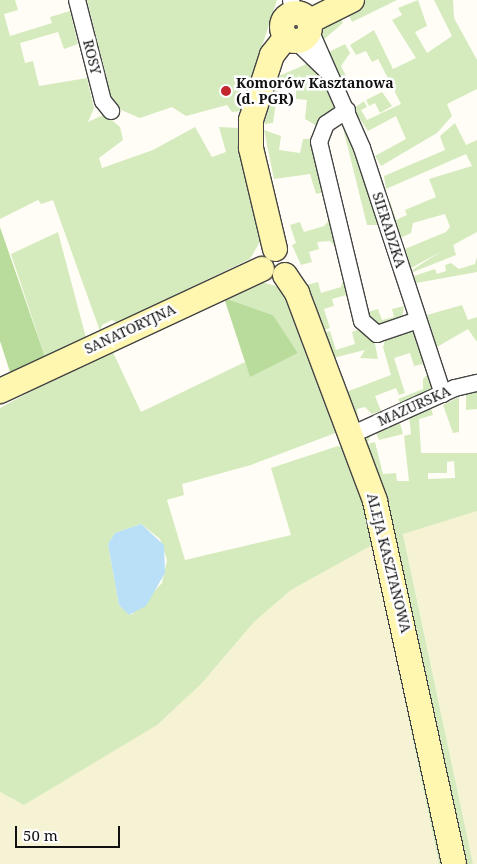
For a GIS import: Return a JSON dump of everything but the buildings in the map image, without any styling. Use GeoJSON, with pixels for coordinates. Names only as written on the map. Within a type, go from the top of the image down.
{"type":"FeatureCollection","features":[{"type":"Feature","properties":{"kind":"street","name":"ROSY"},"geometry":{"type":"LineString","coordinates":[[77,0],[103,101],[111,111]]}},
{"type":"Feature","properties":{"kind":"street"},"geometry":{"type":"LineString","coordinates":[[275,249],[265,253],[262,269],[272,278],[285,275],[289,258],[275,249],[251,148],[251,120],[272,55],[298,24],[352,0]]}},
{"type":"Feature","properties":{"kind":"street","name":"SIERADZKA"},"geometry":{"type":"LineString","coordinates":[[298,24],[327,71],[347,110],[443,394]]}},
{"type":"Feature","properties":{"kind":"street"},"geometry":{"type":"LineString","coordinates":[[347,110],[326,124],[319,142],[362,321],[377,334],[418,320]]}},
{"type":"Feature","properties":{"kind":"street","name":"SANATORYJNA"},"geometry":{"type":"LineString","coordinates":[[0,391],[262,269]]}},
{"type":"Feature","properties":{"kind":"street","name":"ALEJA KASZTANOWA"},"geometry":{"type":"LineString","coordinates":[[285,275],[297,293],[353,434],[386,538],[454,864]]}},
{"type":"Feature","properties":{"kind":"street","name":"MAZURSKA"},"geometry":{"type":"LineString","coordinates":[[353,434],[443,394],[477,383]]}},
{"type":"Feature","properties":{"kind":"shaded area"},"geometry":{"type":"Polygon","coordinates":[[[477,511],[477,864],[473,864],[403,533],[477,511]]]}},
{"type":"Feature","properties":{"kind":"shaded area"},"geometry":{"type":"Polygon","coordinates":[[[372,544],[439,864],[0,864],[0,792],[24,805],[202,683],[254,622],[291,590],[372,544]]]}},
{"type":"Feature","properties":{"kind":"green space"},"geometry":{"type":"Polygon","coordinates":[[[0,0],[15,0],[18,10],[4,14],[10,36],[52,23],[50,17],[70,11],[78,44],[64,49],[58,32],[20,43],[25,63],[33,61],[39,86],[87,78],[94,108],[88,122],[105,114],[120,127],[123,140],[99,158],[102,168],[153,150],[195,127],[212,157],[226,152],[219,127],[239,128],[261,240],[250,259],[117,323],[112,320],[102,325],[100,331],[53,200],[41,204],[38,200],[0,219],[0,0]]]}},
{"type":"Feature","properties":{"kind":"green space"},"geometry":{"type":"Polygon","coordinates":[[[87,0],[277,0],[241,111],[232,112],[227,105],[186,116],[172,107],[140,118],[121,110],[112,100],[87,0]]]}},
{"type":"Feature","properties":{"kind":"green space"},"geometry":{"type":"Polygon","coordinates":[[[365,0],[397,0],[352,22],[346,10],[365,0]]]}},
{"type":"Feature","properties":{"kind":"green space"},"geometry":{"type":"Polygon","coordinates":[[[418,0],[427,26],[415,32],[427,53],[452,36],[434,0],[453,0],[454,18],[477,60],[477,89],[447,104],[452,116],[437,133],[381,166],[375,156],[406,139],[396,116],[368,131],[353,109],[364,101],[367,107],[361,110],[367,120],[401,104],[378,59],[372,62],[366,51],[356,55],[350,45],[374,30],[393,69],[416,58],[392,20],[402,15],[398,8],[418,0]]]}},
{"type":"Feature","properties":{"kind":"green space"},"geometry":{"type":"Polygon","coordinates":[[[338,14],[343,23],[322,41],[318,28],[338,14]]]}},
{"type":"Feature","properties":{"kind":"green space"},"geometry":{"type":"Polygon","coordinates":[[[345,44],[350,53],[341,66],[352,88],[344,92],[329,52],[345,44]]]}},
{"type":"Feature","properties":{"kind":"green space"},"geometry":{"type":"Polygon","coordinates":[[[311,62],[339,107],[317,126],[305,119],[307,100],[296,99],[296,88],[278,88],[273,123],[264,124],[279,76],[311,62]]]}},
{"type":"Feature","properties":{"kind":"green space"},"geometry":{"type":"Polygon","coordinates":[[[382,92],[392,106],[380,113],[375,103],[369,106],[366,100],[382,92]]]}},
{"type":"Feature","properties":{"kind":"green space"},"geometry":{"type":"Polygon","coordinates":[[[341,120],[352,137],[378,225],[367,225],[341,120]]]}},
{"type":"Feature","properties":{"kind":"green space"},"geometry":{"type":"Polygon","coordinates":[[[455,123],[466,145],[477,140],[477,232],[411,268],[405,249],[446,232],[450,227],[445,214],[413,223],[411,233],[398,239],[385,202],[390,201],[396,220],[407,215],[405,210],[436,197],[429,179],[472,166],[466,154],[386,189],[384,176],[445,150],[440,136],[455,123]]]}},
{"type":"Feature","properties":{"kind":"green space"},"geometry":{"type":"Polygon","coordinates":[[[264,130],[281,136],[279,150],[300,153],[303,139],[314,139],[324,192],[316,194],[310,174],[274,179],[264,130]]]}},
{"type":"Feature","properties":{"kind":"green space"},"geometry":{"type":"Polygon","coordinates":[[[331,218],[337,249],[330,241],[317,242],[319,249],[309,252],[312,262],[301,265],[292,245],[296,243],[290,225],[300,222],[304,232],[324,226],[331,218]]]}},
{"type":"Feature","properties":{"kind":"green space"},"geometry":{"type":"Polygon","coordinates":[[[0,227],[45,357],[0,379],[10,372],[0,341],[0,227]]]}},
{"type":"Feature","properties":{"kind":"green space"},"geometry":{"type":"Polygon","coordinates":[[[58,232],[86,338],[45,357],[11,254],[58,232]]]}},
{"type":"Feature","properties":{"kind":"green space"},"geometry":{"type":"Polygon","coordinates":[[[453,244],[456,255],[413,272],[412,270],[453,244]]]}},
{"type":"Feature","properties":{"kind":"green space"},"geometry":{"type":"Polygon","coordinates":[[[477,257],[477,272],[416,283],[414,276],[435,269],[437,274],[446,271],[445,265],[451,263],[459,269],[475,264],[477,257]]]}},
{"type":"Feature","properties":{"kind":"green space"},"geometry":{"type":"Polygon","coordinates":[[[345,275],[350,294],[332,299],[334,306],[324,309],[330,328],[322,331],[307,285],[318,282],[321,293],[341,287],[345,275]]]}},
{"type":"Feature","properties":{"kind":"green space"},"geometry":{"type":"Polygon","coordinates":[[[258,281],[283,288],[338,432],[251,465],[182,484],[184,495],[167,500],[185,560],[291,535],[271,468],[338,446],[351,452],[448,864],[439,864],[372,545],[291,590],[254,622],[202,683],[157,725],[24,805],[0,792],[0,408],[111,348],[141,412],[245,362],[250,376],[298,353],[273,315],[224,298],[258,281]],[[141,524],[115,533],[108,544],[119,605],[131,615],[162,583],[167,560],[160,539],[141,524]]]}},
{"type":"Feature","properties":{"kind":"green space"},"geometry":{"type":"Polygon","coordinates":[[[224,298],[273,315],[298,353],[250,377],[224,298]]]}},
{"type":"Feature","properties":{"kind":"green space"},"geometry":{"type":"Polygon","coordinates":[[[462,305],[468,320],[477,317],[477,342],[468,329],[437,347],[427,315],[462,305]]]}},
{"type":"Feature","properties":{"kind":"green space"},"geometry":{"type":"Polygon","coordinates":[[[404,306],[402,318],[375,326],[365,313],[378,309],[382,320],[394,317],[392,309],[404,306]]]}},
{"type":"Feature","properties":{"kind":"green space"},"geometry":{"type":"Polygon","coordinates":[[[415,328],[428,370],[422,364],[414,366],[410,353],[394,358],[405,393],[399,395],[396,388],[375,396],[381,411],[372,414],[365,407],[357,409],[358,420],[346,392],[391,375],[383,347],[387,334],[415,328]]]}},
{"type":"Feature","properties":{"kind":"green space"},"geometry":{"type":"Polygon","coordinates":[[[359,329],[374,339],[378,359],[360,358],[365,350],[333,358],[323,333],[330,331],[336,350],[355,344],[352,332],[359,329]]]}},
{"type":"Feature","properties":{"kind":"green space"},"geometry":{"type":"Polygon","coordinates":[[[429,373],[434,390],[402,406],[398,399],[423,389],[423,379],[429,373]]]}},
{"type":"Feature","properties":{"kind":"green space"},"geometry":{"type":"Polygon","coordinates":[[[477,391],[477,409],[466,410],[466,394],[477,391]]]}},
{"type":"Feature","properties":{"kind":"green space"},"geometry":{"type":"Polygon","coordinates":[[[459,397],[459,432],[453,433],[443,405],[459,397]]]}},
{"type":"Feature","properties":{"kind":"green space"},"geometry":{"type":"Polygon","coordinates":[[[430,405],[433,415],[419,419],[421,453],[477,453],[477,511],[403,534],[473,864],[459,864],[364,440],[373,431],[367,444],[375,442],[383,474],[396,473],[397,481],[409,481],[404,436],[411,434],[409,415],[430,405]],[[454,461],[447,462],[447,473],[428,473],[428,479],[455,478],[454,461]]]}},
{"type":"Feature","properties":{"kind":"green space"},"geometry":{"type":"Polygon","coordinates":[[[399,419],[403,434],[379,440],[375,430],[399,419]]]}},
{"type":"Feature","properties":{"kind":"water"},"geometry":{"type":"Polygon","coordinates":[[[141,524],[164,545],[165,573],[146,606],[129,615],[119,605],[108,544],[115,533],[141,524]]]}},
{"type":"Feature","properties":{"kind":"place","name":"Komorów Kasztanowa (d. PGR)"},"geometry":{"type":"Point","coordinates":[226,91]}}]}
